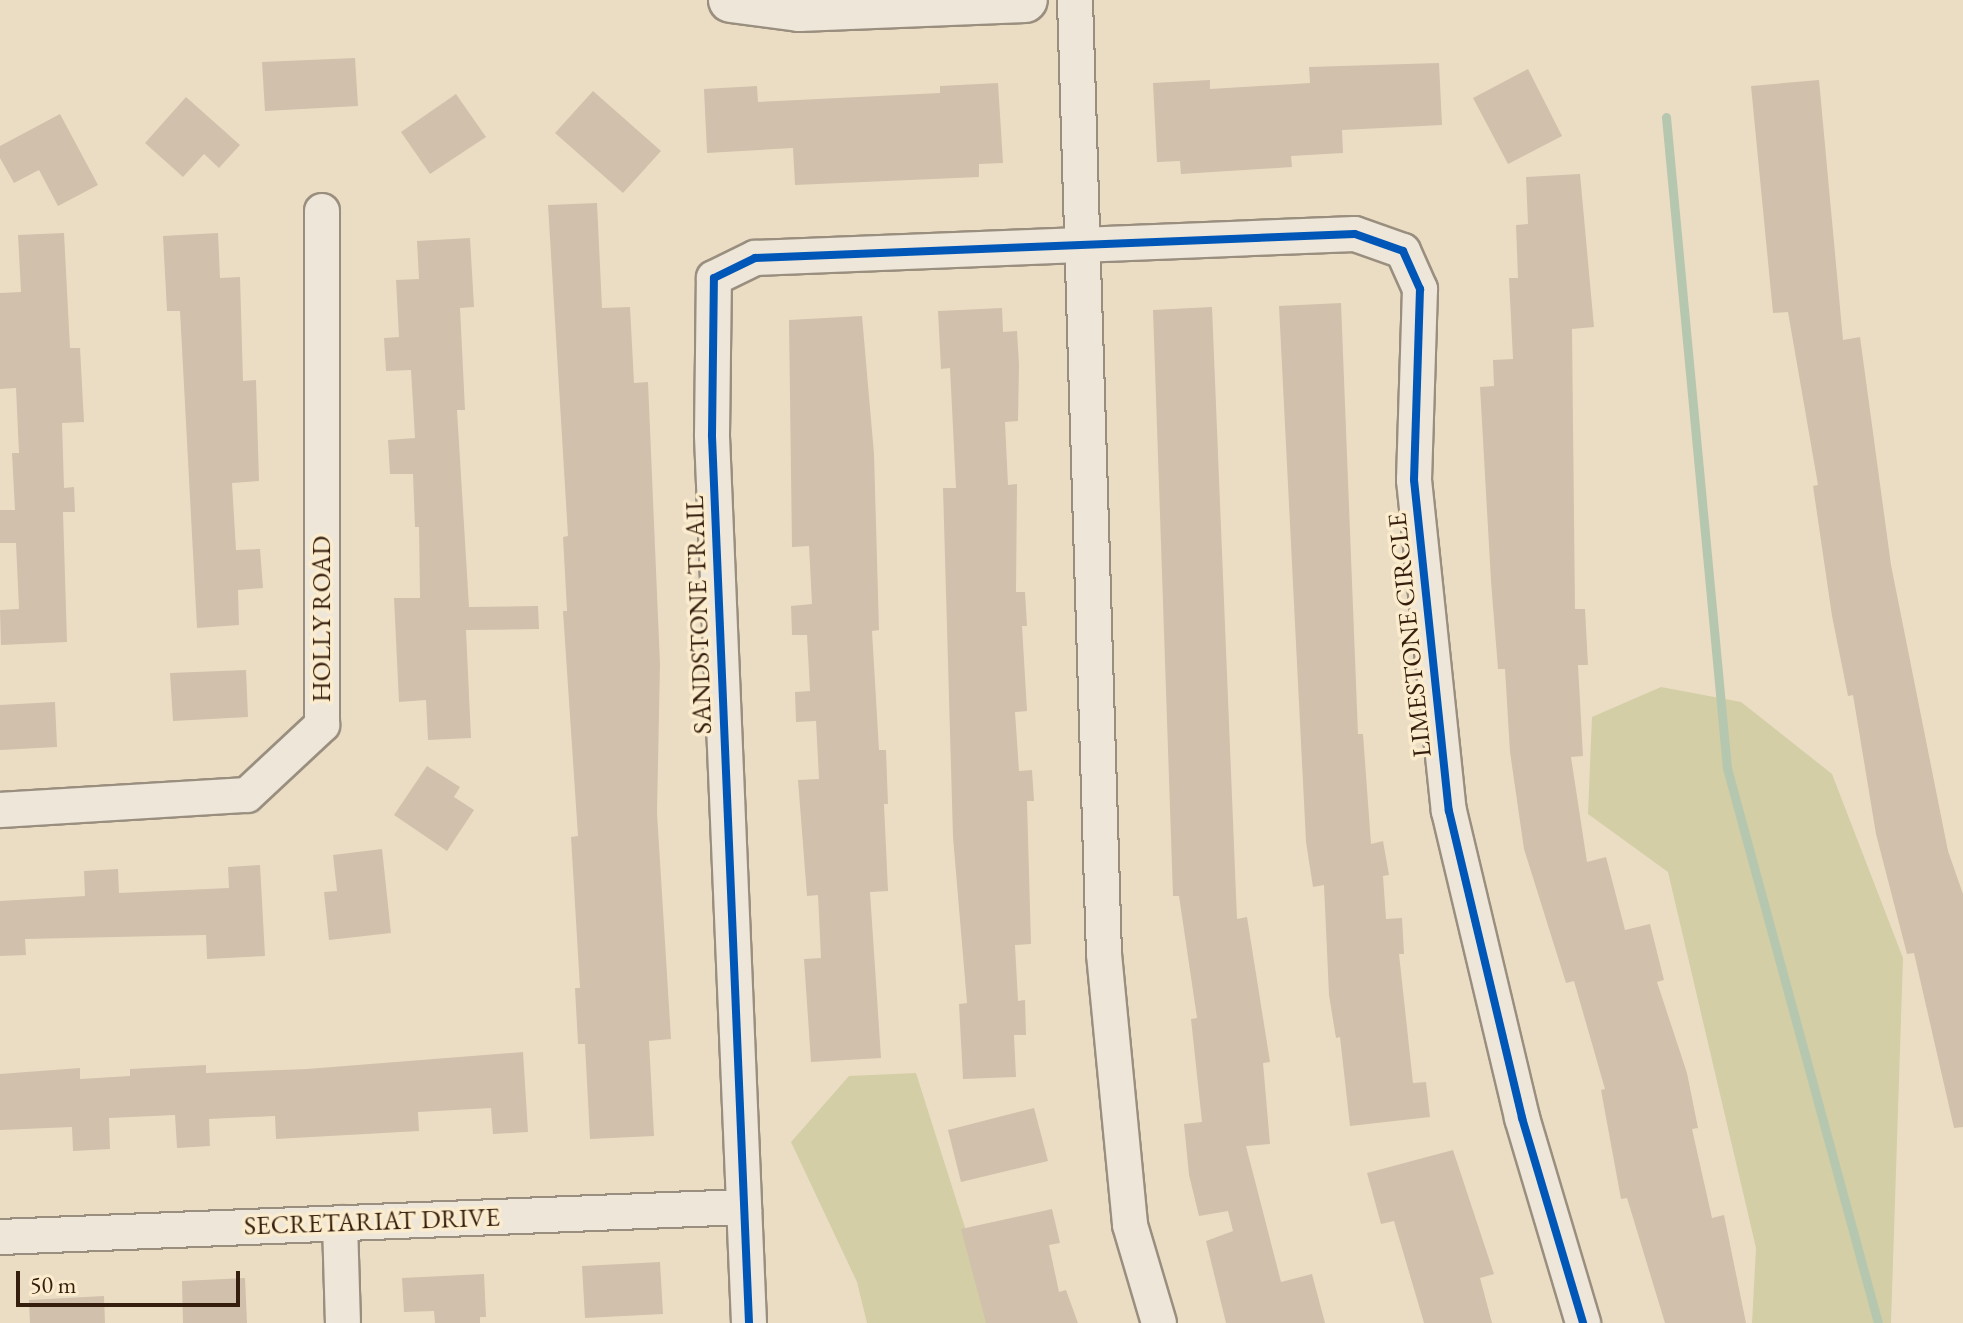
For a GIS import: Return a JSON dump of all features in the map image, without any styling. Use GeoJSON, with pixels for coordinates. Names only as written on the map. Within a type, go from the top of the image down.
{"type":"FeatureCollection","features":[{"type":"Feature","properties":{"kind":"street"},"geometry":{"type":"LineString","coordinates":[[731,0],[799,9],[1025,0]]}},
{"type":"Feature","properties":{"kind":"street"},"geometry":{"type":"LineString","coordinates":[[1075,0],[1104,954],[1130,1225],[1159,1323]]}},
{"type":"Feature","properties":{"kind":"street","name":"HOLLY ROAD"},"geometry":{"type":"LineString","coordinates":[[0,810],[247,795],[322,725],[322,211]]}},
{"type":"Feature","properties":{"kind":"street","name":"LIMESTONE CIRCLE"},"geometry":{"type":"LineString","coordinates":[[1083,245],[1355,234],[1403,251],[1420,289],[1414,480],[1449,811],[1522,1118],[1583,1323]]}},
{"type":"Feature","properties":{"kind":"street","name":"SANDSTONE TRAIL"},"geometry":{"type":"LineString","coordinates":[[749,1323],[712,435],[714,278],[755,258],[1083,245]]}},
{"type":"Feature","properties":{"kind":"street","name":"SECRETARIAT DRIVE"},"geometry":{"type":"LineString","coordinates":[[0,1237],[744,1207]]}},
{"type":"Feature","properties":{"kind":"street"},"geometry":{"type":"LineString","coordinates":[[340,1223],[343,1323]]}},
{"type":"Feature","properties":{"kind":"shaded area"},"geometry":{"type":"Polygon","coordinates":[[[1661,687],[1741,702],[1832,774],[1903,958],[1891,1323],[1752,1323],[1756,1248],[1668,872],[1588,814],[1592,717],[1661,687]]]}},
{"type":"Feature","properties":{"kind":"shaded area"},"geometry":{"type":"Polygon","coordinates":[[[916,1073],[996,1323],[867,1323],[857,1282],[791,1142],[849,1076],[916,1073]]]}},
{"type":"Feature","properties":{"kind":"building"},"geometry":{"type":"Polygon","coordinates":[[[355,58],[358,106],[265,111],[262,62],[355,58]]]}},
{"type":"Feature","properties":{"kind":"building"},"geometry":{"type":"Polygon","coordinates":[[[1439,63],[1442,125],[1342,130],[1343,153],[1291,156],[1292,167],[1181,174],[1180,161],[1157,162],[1153,83],[1210,80],[1210,89],[1310,83],[1309,67],[1439,63]]]}},
{"type":"Feature","properties":{"kind":"building"},"geometry":{"type":"Polygon","coordinates":[[[1528,69],[1562,136],[1508,164],[1473,98],[1528,69]]]}},
{"type":"Feature","properties":{"kind":"building"},"geometry":{"type":"Polygon","coordinates":[[[1819,80],[1843,340],[1860,337],[1891,565],[1948,851],[1963,894],[1963,1127],[1954,1128],[1914,953],[1907,954],[1876,834],[1853,695],[1848,696],[1832,616],[1813,486],[1818,485],[1788,312],[1773,313],[1751,86],[1819,80]]]}},
{"type":"Feature","properties":{"kind":"building"},"geometry":{"type":"Polygon","coordinates":[[[998,83],[1003,163],[979,164],[979,177],[795,185],[793,148],[707,153],[704,89],[757,86],[758,102],[940,93],[940,86],[998,83]]]}},
{"type":"Feature","properties":{"kind":"building"},"geometry":{"type":"Polygon","coordinates":[[[593,91],[661,151],[623,193],[555,133],[593,91]]]}},
{"type":"Feature","properties":{"kind":"building"},"geometry":{"type":"Polygon","coordinates":[[[456,94],[486,137],[430,174],[401,132],[456,94]]]}},
{"type":"Feature","properties":{"kind":"building"},"geometry":{"type":"Polygon","coordinates":[[[186,97],[240,145],[219,168],[204,154],[183,177],[145,143],[186,97]]]}},
{"type":"Feature","properties":{"kind":"building"},"geometry":{"type":"Polygon","coordinates":[[[60,114],[98,185],[58,206],[39,170],[14,183],[0,158],[0,146],[60,114]]]}},
{"type":"Feature","properties":{"kind":"building"},"geometry":{"type":"Polygon","coordinates":[[[1580,174],[1594,327],[1572,329],[1575,609],[1585,609],[1588,665],[1578,665],[1583,756],[1571,757],[1587,862],[1606,857],[1625,930],[1650,924],[1664,980],[1657,982],[1687,1073],[1698,1128],[1692,1129],[1712,1218],[1724,1215],[1746,1323],[1665,1323],[1627,1198],[1621,1199],[1601,1090],[1605,1089],[1574,981],[1566,983],[1524,849],[1510,752],[1505,669],[1498,669],[1480,387],[1494,386],[1493,360],[1513,359],[1509,278],[1518,278],[1516,225],[1528,224],[1526,177],[1580,174]]]}},
{"type":"Feature","properties":{"kind":"building"},"geometry":{"type":"Polygon","coordinates":[[[597,203],[602,308],[630,307],[634,383],[648,382],[660,664],[657,813],[671,1039],[649,1041],[654,1136],[590,1139],[585,1044],[578,1044],[575,988],[580,988],[571,837],[578,836],[563,611],[567,611],[563,537],[568,536],[548,205],[597,203]]]}},
{"type":"Feature","properties":{"kind":"building"},"geometry":{"type":"Polygon","coordinates":[[[64,233],[70,348],[80,348],[84,422],[62,423],[64,488],[74,487],[75,512],[63,512],[67,642],[1,645],[0,610],[19,609],[16,543],[0,543],[0,510],[15,510],[12,453],[19,453],[16,388],[0,389],[0,293],[21,292],[18,235],[64,233]]]}},
{"type":"Feature","properties":{"kind":"building"},"geometry":{"type":"Polygon","coordinates":[[[218,233],[220,278],[240,277],[243,381],[256,380],[259,481],[232,483],[236,550],[260,549],[263,588],[238,590],[239,625],[197,628],[180,311],[167,311],[163,236],[218,233]]]}},
{"type":"Feature","properties":{"kind":"building"},"geometry":{"type":"Polygon","coordinates":[[[470,238],[474,307],[460,308],[465,410],[457,410],[469,607],[538,606],[539,629],[466,630],[471,738],[428,740],[426,700],[399,702],[394,598],[420,598],[419,527],[415,527],[413,474],[390,474],[388,440],[415,438],[411,370],[386,371],[384,338],[399,337],[396,280],[419,279],[417,241],[470,238]]]}},
{"type":"Feature","properties":{"kind":"building"},"geometry":{"type":"Polygon","coordinates":[[[1341,303],[1358,734],[1363,734],[1371,844],[1383,841],[1389,875],[1383,876],[1386,919],[1402,918],[1404,954],[1399,954],[1413,1083],[1426,1082],[1430,1117],[1350,1126],[1340,1037],[1336,1038],[1329,995],[1324,885],[1313,887],[1306,842],[1279,306],[1341,303]]]}},
{"type":"Feature","properties":{"kind":"building"},"geometry":{"type":"Polygon","coordinates":[[[1212,307],[1237,919],[1247,917],[1270,1062],[1263,1063],[1270,1144],[1246,1146],[1281,1282],[1312,1274],[1325,1323],[1226,1323],[1206,1241],[1233,1231],[1228,1211],[1199,1216],[1189,1175],[1184,1124],[1202,1122],[1191,1019],[1197,1018],[1179,896],[1173,896],[1153,310],[1212,307]]]}},
{"type":"Feature","properties":{"kind":"building"},"geometry":{"type":"Polygon","coordinates":[[[1002,308],[1003,332],[1017,331],[1019,365],[1018,421],[1005,422],[1008,485],[1017,484],[1016,592],[1025,592],[1027,626],[1022,626],[1027,711],[1015,712],[1019,771],[1032,770],[1034,801],[1027,801],[1031,944],[1015,945],[1018,1001],[1025,1000],[1026,1035],[1014,1035],[1016,1077],[963,1079],[959,1004],[967,1003],[953,837],[943,488],[956,488],[950,368],[941,369],[938,311],[1002,308]]]}},
{"type":"Feature","properties":{"kind":"building"},"geometry":{"type":"Polygon","coordinates":[[[862,316],[874,454],[879,630],[872,631],[879,750],[886,750],[888,804],[884,804],[888,891],[870,892],[881,1058],[811,1062],[804,959],[821,958],[818,895],[807,896],[798,780],[819,779],[816,721],[796,722],[795,692],[810,691],[807,635],[792,635],[791,606],[812,604],[809,546],[792,547],[789,320],[862,316]]]}},
{"type":"Feature","properties":{"kind":"building"},"geometry":{"type":"Polygon","coordinates":[[[246,670],[248,717],[173,721],[170,673],[246,670]]]}},
{"type":"Feature","properties":{"kind":"building"},"geometry":{"type":"Polygon","coordinates":[[[55,702],[57,747],[0,750],[0,705],[55,702]]]}},
{"type":"Feature","properties":{"kind":"building"},"geometry":{"type":"Polygon","coordinates":[[[427,766],[460,787],[454,797],[474,810],[447,851],[394,815],[427,766]]]}},
{"type":"Feature","properties":{"kind":"building"},"geometry":{"type":"Polygon","coordinates":[[[382,849],[391,933],[329,940],[324,892],[337,891],[333,855],[382,849]]]}},
{"type":"Feature","properties":{"kind":"building"},"geometry":{"type":"Polygon","coordinates":[[[260,865],[265,956],[207,959],[206,935],[25,939],[26,955],[0,956],[0,901],[85,896],[84,871],[118,869],[119,893],[229,888],[228,867],[260,865]]]}},
{"type":"Feature","properties":{"kind":"building"},"geometry":{"type":"Polygon","coordinates":[[[523,1052],[528,1132],[493,1134],[491,1108],[418,1112],[419,1131],[276,1139],[275,1116],[209,1119],[210,1146],[177,1148],[175,1115],[109,1118],[110,1149],[73,1151],[72,1127],[0,1130],[0,1074],[80,1068],[80,1079],[130,1076],[130,1069],[206,1065],[206,1073],[307,1069],[523,1052]]]}},
{"type":"Feature","properties":{"kind":"building"},"geometry":{"type":"Polygon","coordinates":[[[1034,1108],[1048,1161],[961,1182],[948,1130],[1034,1108]]]}},
{"type":"Feature","properties":{"kind":"building"},"geometry":{"type":"Polygon","coordinates":[[[1453,1150],[1494,1274],[1480,1278],[1492,1323],[1424,1323],[1394,1221],[1381,1224],[1367,1173],[1453,1150]]]}},
{"type":"Feature","properties":{"kind":"building"},"geometry":{"type":"Polygon","coordinates":[[[1052,1209],[1060,1243],[1049,1245],[1059,1292],[1066,1290],[1078,1323],[986,1323],[961,1229],[1052,1209]]]}},
{"type":"Feature","properties":{"kind":"building"},"geometry":{"type":"Polygon","coordinates":[[[660,1262],[663,1314],[585,1318],[582,1266],[660,1262]]]}},
{"type":"Feature","properties":{"kind":"building"},"geometry":{"type":"Polygon","coordinates":[[[484,1274],[486,1317],[480,1317],[480,1323],[435,1323],[434,1311],[404,1312],[402,1278],[484,1274]]]}},
{"type":"Feature","properties":{"kind":"building"},"geometry":{"type":"Polygon","coordinates":[[[245,1278],[247,1323],[183,1323],[182,1281],[245,1278]]]}},
{"type":"Feature","properties":{"kind":"building"},"geometry":{"type":"Polygon","coordinates":[[[104,1296],[105,1323],[30,1323],[29,1300],[104,1296]]]}},
{"type":"Feature","properties":{"kind":"waterway"},"geometry":{"type":"LineString","coordinates":[[1666,117],[1727,768],[1878,1323]]}},
{"type":"Feature","properties":{"kind":"cycle path"},"geometry":{"type":"LineString","coordinates":[[749,1323],[712,435],[714,278],[755,258],[1355,234],[1403,251],[1420,289],[1414,480],[1449,811],[1522,1118],[1583,1323]]}}]}
